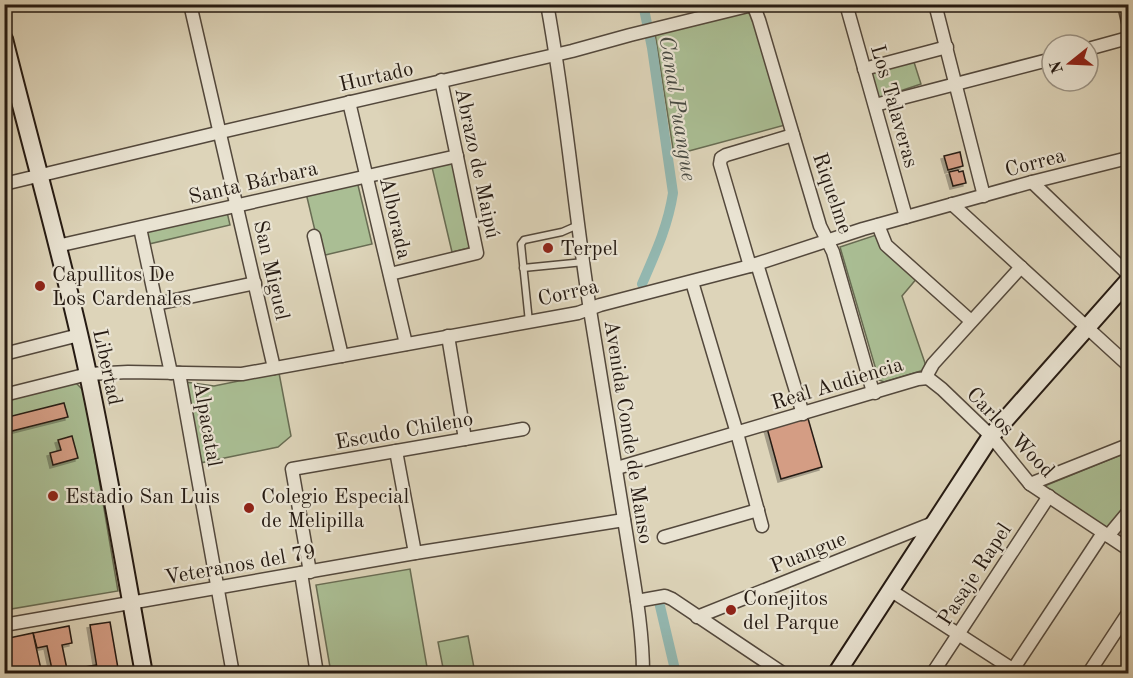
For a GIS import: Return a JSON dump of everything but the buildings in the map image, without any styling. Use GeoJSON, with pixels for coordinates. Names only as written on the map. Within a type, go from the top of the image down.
{"type":"FeatureCollection","features":[{"type":"Feature","properties":{"kind":"main road","name":"Libertad"},"geometry":{"type":"LineString","coordinates":[[4,39],[88,374],[144,674]]}},
{"type":"Feature","properties":{"kind":"main road"},"geometry":{"type":"LineString","coordinates":[[836,674],[991,436],[1128,281]]}},
{"type":"Feature","properties":{"kind":"street","name":"San Miguel"},"geometry":{"type":"LineString","coordinates":[[190,4],[274,368]]}},
{"type":"Feature","properties":{"kind":"street","name":"Avenida Conde de Manso"},"geometry":{"type":"LineString","coordinates":[[547,4],[556,55],[589,308],[637,601],[643,652],[643,674]]}},
{"type":"Feature","properties":{"kind":"street","name":"Los Talaveras"},"geometry":{"type":"LineString","coordinates":[[846,4],[906,217]]}},
{"type":"Feature","properties":{"kind":"street"},"geometry":{"type":"LineString","coordinates":[[935,4],[984,196]]}},
{"type":"Feature","properties":{"kind":"street"},"geometry":{"type":"LineString","coordinates":[[1124,4],[1128,22]]}},
{"type":"Feature","properties":{"kind":"street","name":"Hurtado"},"geometry":{"type":"LineString","coordinates":[[4,184],[441,80],[556,55],[630,34],[754,5]]}},
{"type":"Feature","properties":{"kind":"street","name":"Riquelme"},"geometry":{"type":"LineString","coordinates":[[754,5],[826,241],[833,252],[875,393]]}},
{"type":"Feature","properties":{"kind":"street"},"geometry":{"type":"LineString","coordinates":[[1100,46],[1128,38]]}},
{"type":"Feature","properties":{"kind":"street"},"geometry":{"type":"LineString","coordinates":[[864,69],[947,47]]}},
{"type":"Feature","properties":{"kind":"street"},"geometry":{"type":"LineString","coordinates":[[874,105],[1040,62]]}},
{"type":"Feature","properties":{"kind":"street","name":"Abrazo de Maipú"},"geometry":{"type":"LineString","coordinates":[[390,274],[477,253],[441,80]]}},
{"type":"Feature","properties":{"kind":"street","name":"Alborada"},"geometry":{"type":"LineString","coordinates":[[349,102],[406,344]]}},
{"type":"Feature","properties":{"kind":"street"},"geometry":{"type":"LineString","coordinates":[[793,135],[726,154],[721,158],[720,164],[803,414]]}},
{"type":"Feature","properties":{"kind":"street","name":"Santa Bárbara"},"geometry":{"type":"LineString","coordinates":[[57,246],[457,156]]}},
{"type":"Feature","properties":{"kind":"street","name":"Correa"},"geometry":{"type":"LineString","coordinates":[[4,394],[88,374],[232,375],[578,313],[589,308],[754,265],[952,204],[1128,158]]}},
{"type":"Feature","properties":{"kind":"street"},"geometry":{"type":"LineString","coordinates":[[1032,182],[1128,274]]}},
{"type":"Feature","properties":{"kind":"street"},"geometry":{"type":"LineString","coordinates":[[952,204],[1128,365]]}},
{"type":"Feature","properties":{"kind":"street"},"geometry":{"type":"LineString","coordinates":[[878,225],[886,245],[971,321]]}},
{"type":"Feature","properties":{"kind":"street","name":"Alpacatal"},"geometry":{"type":"LineString","coordinates":[[140,228],[156,304],[175,373],[219,588],[233,674]]}},
{"type":"Feature","properties":{"kind":"street"},"geometry":{"type":"LineString","coordinates":[[314,236],[342,356]]}},
{"type":"Feature","properties":{"kind":"street","name":"Real Audiencia"},"geometry":{"type":"LineString","coordinates":[[617,468],[918,379],[928,378],[933,364],[1021,267]]}},
{"type":"Feature","properties":{"kind":"street"},"geometry":{"type":"LineString","coordinates":[[156,304],[255,282]]}},
{"type":"Feature","properties":{"kind":"street"},"geometry":{"type":"LineString","coordinates":[[692,282],[762,526]]}},
{"type":"Feature","properties":{"kind":"street"},"geometry":{"type":"LineString","coordinates":[[4,354],[79,335]]}},
{"type":"Feature","properties":{"kind":"street"},"geometry":{"type":"LineString","coordinates":[[447,336],[465,439]]}},
{"type":"Feature","properties":{"kind":"street","name":"Carlos Wood"},"geometry":{"type":"LineString","coordinates":[[928,378],[991,436],[1030,484],[1128,549]]}},
{"type":"Feature","properties":{"kind":"street","name":"Escudo Chileno"},"geometry":{"type":"LineString","coordinates":[[305,573],[292,469],[523,429]]}},
{"type":"Feature","properties":{"kind":"street"},"geometry":{"type":"LineString","coordinates":[[1030,484],[1128,445]]}},
{"type":"Feature","properties":{"kind":"street"},"geometry":{"type":"LineString","coordinates":[[396,451],[415,553]]}},
{"type":"Feature","properties":{"kind":"street","name":"Pasaje Rapel"},"geometry":{"type":"LineString","coordinates":[[932,674],[1048,496]]}},
{"type":"Feature","properties":{"kind":"street"},"geometry":{"type":"LineString","coordinates":[[664,537],[758,510]]}},
{"type":"Feature","properties":{"kind":"street"},"geometry":{"type":"LineString","coordinates":[[890,590],[1014,672],[1106,534],[1128,512]]}},
{"type":"Feature","properties":{"kind":"street","name":"Veteranos del 79"},"geometry":{"type":"LineString","coordinates":[[4,625],[415,553],[624,520]]}},
{"type":"Feature","properties":{"kind":"street","name":"Puangue"},"geometry":{"type":"LineString","coordinates":[[698,616],[933,523]]}},
{"type":"Feature","properties":{"kind":"street"},"geometry":{"type":"LineString","coordinates":[[305,573],[317,674]]}},
{"type":"Feature","properties":{"kind":"street"},"geometry":{"type":"LineString","coordinates":[[637,601],[665,596],[672,599],[783,674]]}},
{"type":"Feature","properties":{"kind":"street"},"geometry":{"type":"LineString","coordinates":[[1089,674],[1128,613]]}},
{"type":"Feature","properties":{"kind":"street","name":"Avenida Conde de Manso"},"geometry":{"type":"LineString","coordinates":[[643,652],[651,674]]}},
{"type":"Feature","properties":{"kind":"lane"},"geometry":{"type":"LineString","coordinates":[[529,322],[520,247],[522,242],[562,232],[579,225]]}},
{"type":"Feature","properties":{"kind":"lane"},"geometry":{"type":"LineString","coordinates":[[523,268],[584,262]]}},
{"type":"Feature","properties":{"kind":"green space"},"geometry":{"type":"Polygon","coordinates":[[[746,11],[753,17],[785,125],[674,155],[655,33],[746,11]]]}},
{"type":"Feature","properties":{"kind":"green space"},"geometry":{"type":"Polygon","coordinates":[[[913,59],[921,84],[879,98],[871,72],[913,59]]]}},
{"type":"Feature","properties":{"kind":"green space"},"geometry":{"type":"Polygon","coordinates":[[[453,163],[473,247],[452,252],[432,167],[453,163]]]}},
{"type":"Feature","properties":{"kind":"green space"},"geometry":{"type":"Polygon","coordinates":[[[357,181],[372,244],[321,256],[306,193],[357,181]]]}},
{"type":"Feature","properties":{"kind":"green space"},"geometry":{"type":"Polygon","coordinates":[[[227,212],[230,225],[149,244],[146,231],[227,212]]]}},
{"type":"Feature","properties":{"kind":"green space"},"geometry":{"type":"Polygon","coordinates":[[[879,234],[918,277],[902,296],[925,363],[924,370],[884,382],[879,380],[840,247],[879,234]]]}},
{"type":"Feature","properties":{"kind":"green space"},"geometry":{"type":"Polygon","coordinates":[[[279,373],[291,436],[278,447],[200,463],[185,382],[214,386],[279,373]]]}},
{"type":"Feature","properties":{"kind":"green space","name":"Estadio San Luis"},"geometry":{"type":"Polygon","coordinates":[[[76,383],[84,391],[118,591],[5,610],[5,401],[76,383]]]}},
{"type":"Feature","properties":{"kind":"green space"},"geometry":{"type":"Polygon","coordinates":[[[1128,452],[1128,508],[1108,532],[1042,487],[1128,452]]]}},
{"type":"Feature","properties":{"kind":"green space"},"geometry":{"type":"Polygon","coordinates":[[[410,569],[428,673],[331,673],[316,585],[410,569]]]}},
{"type":"Feature","properties":{"kind":"green space"},"geometry":{"type":"Polygon","coordinates":[[[468,636],[475,673],[444,673],[438,642],[468,636]]]}},
{"type":"Feature","properties":{"kind":"waterway","name":"Canal Puangue"},"geometry":{"type":"LineString","coordinates":[[642,284],[664,228],[673,193],[652,48],[643,4]]}},
{"type":"Feature","properties":{"kind":"waterway","name":"Canal Puangue"},"geometry":{"type":"LineString","coordinates":[[660,606],[676,674]]}},
{"type":"Feature","properties":{"kind":"place","name":"Terpel"},"geometry":{"type":"Point","coordinates":[548,248]}},
{"type":"Feature","properties":{"kind":"place","name":"Capullitos De Los Cardenales"},"geometry":{"type":"Point","coordinates":[40,286]}},
{"type":"Feature","properties":{"kind":"place","name":"Estadio San Luis"},"geometry":{"type":"Point","coordinates":[53,496]}},
{"type":"Feature","properties":{"kind":"place","name":"Colegio Especial de Melipilla"},"geometry":{"type":"Point","coordinates":[249,508]}},
{"type":"Feature","properties":{"kind":"place","name":"Conejitos del Parque"},"geometry":{"type":"Point","coordinates":[731,610]}}]}
